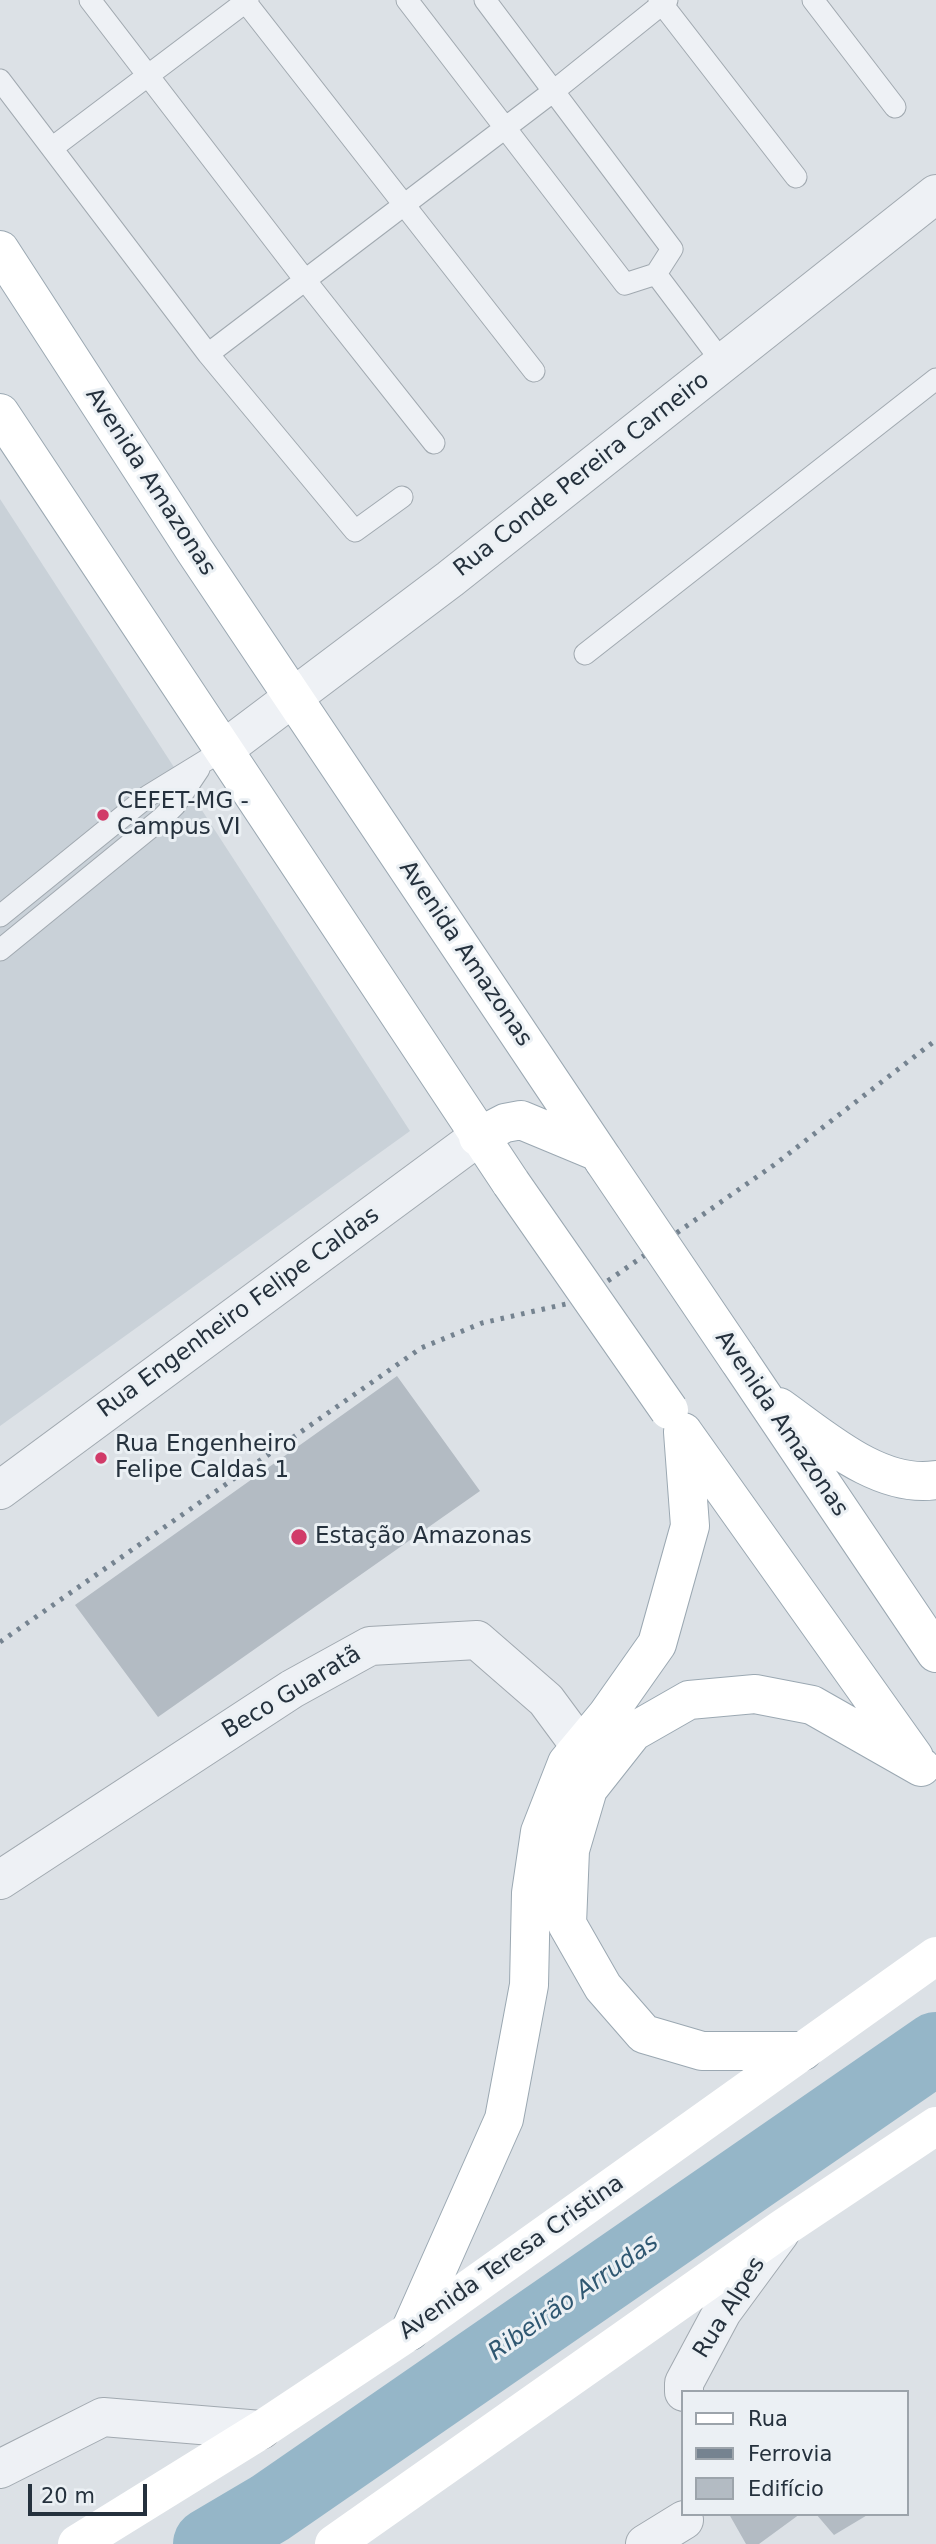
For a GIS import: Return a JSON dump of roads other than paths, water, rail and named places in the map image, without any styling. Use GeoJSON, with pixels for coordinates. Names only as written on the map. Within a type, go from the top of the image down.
{"type":"FeatureCollection","features":[{"type":"Feature","properties":{"kind":"main road","name":"Avenida Amazonas"},"geometry":{"type":"LineString","coordinates":[[0,250],[292,696],[936,1653]]}},
{"type":"Feature","properties":{"kind":"main road"},"geometry":{"type":"LineString","coordinates":[[0,414],[213,757],[676,1421],[929,1778]]}},
{"type":"Feature","properties":{"kind":"main road"},"geometry":{"type":"LineString","coordinates":[[478,1138],[505,1123],[521,1120],[601,1156]]}},
{"type":"Feature","properties":{"kind":"main road"},"geometry":{"type":"LineString","coordinates":[[762,1396],[871,1470],[917,1483],[936,1480]]}},
{"type":"Feature","properties":{"kind":"main road"},"geometry":{"type":"LineString","coordinates":[[410,2331],[503,2119],[529,1985],[531,1893],[540,1832],[566,1763],[607,1715],[657,1644],[690,1526],[676,1421]]}},
{"type":"Feature","properties":{"kind":"main road"},"geometry":{"type":"LineString","coordinates":[[803,2051],[702,2051],[645,2035],[603,1987],[567,1924],[570,1850],[588,1789],[633,1732],[689,1700],[755,1694],[812,1705],[929,1778]]}},
{"type":"Feature","properties":{"kind":"main road","name":"Avenida Teresa Cristina"},"geometry":{"type":"LineString","coordinates":[[77,2544],[261,2430],[410,2331],[936,1956]]}},
{"type":"Feature","properties":{"kind":"main road"},"geometry":{"type":"LineString","coordinates":[[334,2544],[783,2228],[936,2126]]}},
{"type":"Feature","properties":{"kind":"street","name":"Rua Conde Pereira Carneiro"},"geometry":{"type":"LineString","coordinates":[[213,757],[450,579],[935,197]]}},
{"type":"Feature","properties":{"kind":"street","name":"Rua Engenheiro Felipe Caldas"},"geometry":{"type":"LineString","coordinates":[[0,1490],[478,1138]]}},
{"type":"Feature","properties":{"kind":"street","name":"Beco Guaratã"},"geometry":{"type":"LineString","coordinates":[[0,1880],[292,1689],[370,1646],[477,1640],[546,1700],[580,1746]]}},
{"type":"Feature","properties":{"kind":"street","name":"Rua Alpes"},"geometry":{"type":"LineString","coordinates":[[684,2390],[684,2383],[722,2312],[783,2228]]}},
{"type":"Feature","properties":{"kind":"street"},"geometry":{"type":"LineString","coordinates":[[0,2469],[103,2417],[261,2430]]}},
{"type":"Feature","properties":{"kind":"street"},"geometry":{"type":"LineString","coordinates":[[645,2544],[689,2526]]}},
{"type":"Feature","properties":{"kind":"lane"},"geometry":{"type":"LineString","coordinates":[[90,0],[434,443]]}},
{"type":"Feature","properties":{"kind":"lane"},"geometry":{"type":"LineString","coordinates":[[407,0],[625,284],[656,274],[672,249],[485,0]]}},
{"type":"Feature","properties":{"kind":"lane"},"geometry":{"type":"LineString","coordinates":[[813,0],[895,107]]}},
{"type":"Feature","properties":{"kind":"lane"},"geometry":{"type":"LineString","coordinates":[[52,148],[149,77],[245,1],[534,371]]}},
{"type":"Feature","properties":{"kind":"lane"},"geometry":{"type":"LineString","coordinates":[[208,354],[404,202],[555,90],[663,1],[796,177]]}},
{"type":"Feature","properties":{"kind":"lane"},"geometry":{"type":"LineString","coordinates":[[0,80],[208,354],[355,531],[402,497]]}},
{"type":"Feature","properties":{"kind":"lane"},"geometry":{"type":"LineString","coordinates":[[656,274],[723,363]]}},
{"type":"Feature","properties":{"kind":"lane"},"geometry":{"type":"LineString","coordinates":[[585,654],[936,379]]}},
{"type":"Feature","properties":{"kind":"lane"},"geometry":{"type":"LineString","coordinates":[[0,916],[148,796],[213,757]]}},
{"type":"Feature","properties":{"kind":"lane"},"geometry":{"type":"LineString","coordinates":[[0,950],[162,818],[213,757]]}},
{"type":"Feature","properties":{"kind":"waterway","name":"Ribeirão Arrudas"},"geometry":{"type":"LineString","coordinates":[[209,2544],[270,2508],[936,2048]]}},
{"type":"Feature","properties":{"kind":"railway"},"geometry":{"type":"LineString","coordinates":[[0,1642],[421,1348],[482,1323],[579,1301],[774,1165],[936,1040]]}},
{"type":"Feature","properties":{"kind":"place","name":"CEFET-MG - Campus VI"},"geometry":{"type":"Point","coordinates":[103,815]}},
{"type":"Feature","properties":{"kind":"place","name":"Rua Engenheiro Felipe Caldas 1"},"geometry":{"type":"Point","coordinates":[101,1458]}},
{"type":"Feature","properties":{"kind":"place","name":"Estação Amazonas"},"geometry":{"type":"Point","coordinates":[299,1537]}}]}
